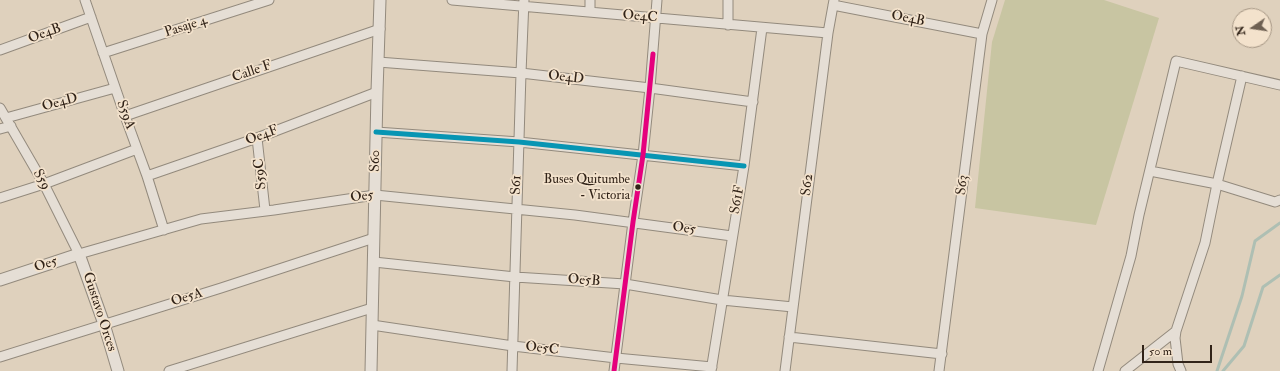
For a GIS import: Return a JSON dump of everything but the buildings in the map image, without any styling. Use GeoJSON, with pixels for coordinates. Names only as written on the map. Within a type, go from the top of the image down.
{"type":"FeatureCollection","features":[{"type":"Feature","properties":{"kind":"street","name":"Pasaje 4"},"geometry":{"type":"LineString","coordinates":[[103,53],[269,0]]}},
{"type":"Feature","properties":{"kind":"street","name":"S60"},"geometry":{"type":"LineString","coordinates":[[371,371],[380,0]]}},
{"type":"Feature","properties":{"kind":"street","name":"Oe4C"},"geometry":{"type":"LineString","coordinates":[[452,0],[524,3],[590,12],[828,34]]}},
{"type":"Feature","properties":{"kind":"street"},"geometry":{"type":"LineString","coordinates":[[590,0],[590,12]]}},
{"type":"Feature","properties":{"kind":"street"},"geometry":{"type":"LineString","coordinates":[[614,371],[643,155],[657,18],[657,0]]}},
{"type":"Feature","properties":{"kind":"street"},"geometry":{"type":"LineString","coordinates":[[728,0],[728,25]]}},
{"type":"Feature","properties":{"kind":"street","name":"S63"},"geometry":{"type":"LineString","coordinates":[[939,371],[982,34],[992,0]]}},
{"type":"Feature","properties":{"kind":"street","name":"S59A"},"geometry":{"type":"LineString","coordinates":[[88,1],[91,17],[147,176],[164,230]]}},
{"type":"Feature","properties":{"kind":"street","name":"Oe4B"},"geometry":{"type":"LineString","coordinates":[[833,2],[982,34]]}},
{"type":"Feature","properties":{"kind":"street","name":"S62"},"geometry":{"type":"LineString","coordinates":[[784,371],[833,2]]}},
{"type":"Feature","properties":{"kind":"street","name":"S61"},"geometry":{"type":"LineString","coordinates":[[512,371],[524,3]]}},
{"type":"Feature","properties":{"kind":"street","name":"Oe4B"},"geometry":{"type":"LineString","coordinates":[[0,50],[91,17]]}},
{"type":"Feature","properties":{"kind":"street","name":"S61F"},"geometry":{"type":"LineString","coordinates":[[712,369],[744,166],[762,28]]}},
{"type":"Feature","properties":{"kind":"street","name":"Calle F"},"geometry":{"type":"LineString","coordinates":[[125,116],[380,29]]}},
{"type":"Feature","properties":{"kind":"street"},"geometry":{"type":"LineString","coordinates":[[1098,371],[1131,256],[1176,61],[1280,85]]}},
{"type":"Feature","properties":{"kind":"street","name":"Oe4D"},"geometry":{"type":"LineString","coordinates":[[378,62],[521,73],[753,102]]}},
{"type":"Feature","properties":{"kind":"street"},"geometry":{"type":"LineString","coordinates":[[1181,371],[1178,364],[1175,338],[1176,331],[1205,243],[1216,184],[1242,76]]}},
{"type":"Feature","properties":{"kind":"street","name":"Oe4D"},"geometry":{"type":"LineString","coordinates":[[6,118],[115,88]]}},
{"type":"Feature","properties":{"kind":"street","name":"Oe4F"},"geometry":{"type":"LineString","coordinates":[[147,176],[256,138],[377,92]]}},
{"type":"Feature","properties":{"kind":"street","name":"S59"},"geometry":{"type":"LineString","coordinates":[[0,108],[44,184],[79,254]]}},
{"type":"Feature","properties":{"kind":"street"},"geometry":{"type":"LineString","coordinates":[[0,129],[11,126]]}},
{"type":"Feature","properties":{"kind":"street"},"geometry":{"type":"LineString","coordinates":[[376,132],[519,142],[744,166]]}},
{"type":"Feature","properties":{"kind":"street","name":"S59C"},"geometry":{"type":"LineString","coordinates":[[256,138],[265,210]]}},
{"type":"Feature","properties":{"kind":"street"},"geometry":{"type":"LineString","coordinates":[[0,198],[44,184],[137,149]]}},
{"type":"Feature","properties":{"kind":"street"},"geometry":{"type":"LineString","coordinates":[[1150,171],[1216,184],[1275,202],[1280,200]]}},
{"type":"Feature","properties":{"kind":"street","name":"Oe5"},"geometry":{"type":"LineString","coordinates":[[0,280],[79,254],[201,219],[375,195],[633,222],[732,236]]}},
{"type":"Feature","properties":{"kind":"street","name":"Oe5A"},"geometry":{"type":"LineString","coordinates":[[0,357],[221,288],[374,238]]}},
{"type":"Feature","properties":{"kind":"street","name":"Gustavo Orces"},"geometry":{"type":"LineString","coordinates":[[79,254],[104,324],[118,371]]}},
{"type":"Feature","properties":{"kind":"street","name":"Oe5B"},"geometry":{"type":"LineString","coordinates":[[374,262],[515,276],[626,284],[722,300],[793,307]]}},
{"type":"Feature","properties":{"kind":"street"},"geometry":{"type":"LineString","coordinates":[[169,371],[372,308]]}},
{"type":"Feature","properties":{"kind":"street","name":"Oe5C"},"geometry":{"type":"LineString","coordinates":[[372,325],[513,346],[712,369]]}},
{"type":"Feature","properties":{"kind":"street"},"geometry":{"type":"LineString","coordinates":[[1125,371],[1176,331]]}},
{"type":"Feature","properties":{"kind":"street"},"geometry":{"type":"LineString","coordinates":[[789,337],[942,354]]}},
{"type":"Feature","properties":{"kind":"shaded area"},"geometry":{"type":"Polygon","coordinates":[[[1005,0],[1104,0],[1159,18],[1096,225],[975,208],[992,42],[1005,0]]]}},
{"type":"Feature","properties":{"kind":"waterway"},"geometry":{"type":"LineString","coordinates":[[1217,371],[1242,296],[1255,241],[1280,223]]}},
{"type":"Feature","properties":{"kind":"waterway"},"geometry":{"type":"LineString","coordinates":[[1223,371],[1244,346],[1263,287],[1280,275]]}},
{"type":"Feature","properties":{"kind":"transit line"},"geometry":{"type":"LineString","coordinates":[[614,371],[643,155],[653,54]]}},
{"type":"Feature","properties":{"kind":"transit line"},"geometry":{"type":"LineString","coordinates":[[376,132],[519,142],[744,166]]}},
{"type":"Feature","properties":{"kind":"place","name":"Buses Quitumbe - Victoria"},"geometry":{"type":"Point","coordinates":[638,187]}}]}
